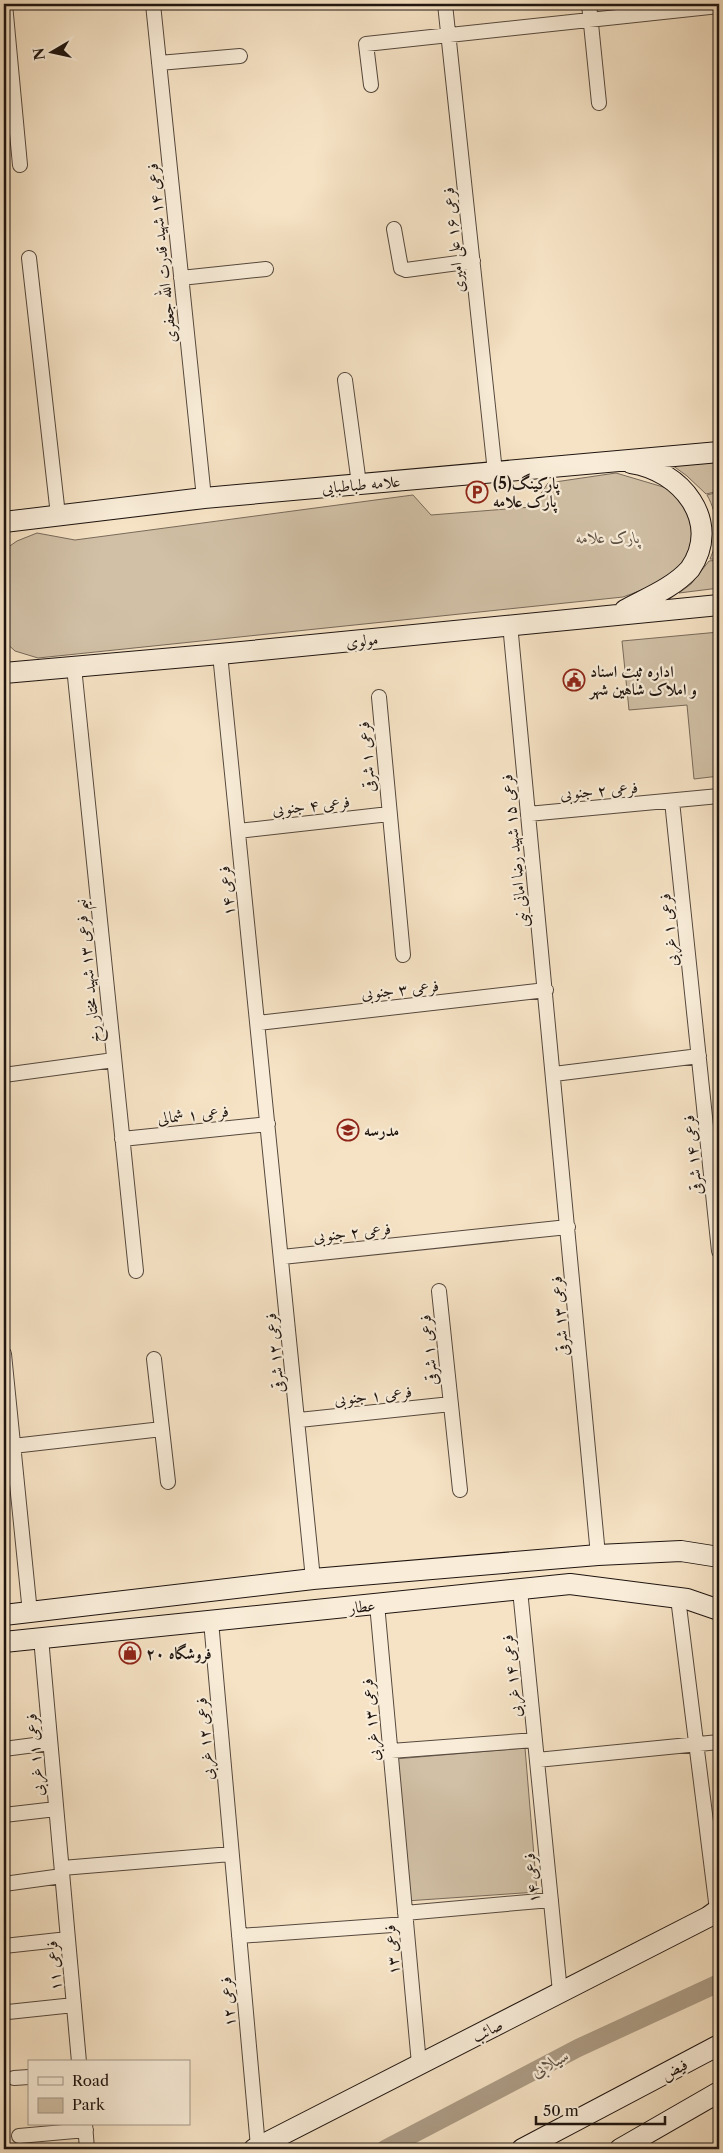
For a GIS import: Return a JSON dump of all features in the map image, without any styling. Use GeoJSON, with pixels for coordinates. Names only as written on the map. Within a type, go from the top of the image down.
{"type":"FeatureCollection","features":[{"type":"Feature","properties":{"kind":"main road","name":"علامه طباطبایی"},"geometry":{"type":"LineString","coordinates":[[4,522],[204,498],[719,452]]}},
{"type":"Feature","properties":{"kind":"main road"},"geometry":{"type":"LineString","coordinates":[[616,460],[637,464],[674,480],[687,490],[696,501],[702,510],[705,523],[705,538],[701,553],[691,568],[678,580],[617,615]]}},
{"type":"Feature","properties":{"kind":"main road","name":"مولوی"},"geometry":{"type":"LineString","coordinates":[[4,673],[220,654],[510,624],[719,605]]}},
{"type":"Feature","properties":{"kind":"main road"},"geometry":{"type":"LineString","coordinates":[[4,662],[26,670]]}},
{"type":"Feature","properties":{"kind":"main road","name":"عطار"},"geometry":{"type":"LineString","coordinates":[[4,1615],[313,1579],[598,1555],[681,1551],[719,1557]]}},
{"type":"Feature","properties":{"kind":"main road"},"geometry":{"type":"LineString","coordinates":[[464,1566],[466,1595]]}},
{"type":"Feature","properties":{"kind":"main road","name":"عطار"},"geometry":{"type":"LineString","coordinates":[[4,1642],[570,1584],[678,1598],[719,1610]]}},
{"type":"Feature","properties":{"kind":"main road","name":"صائب"},"geometry":{"type":"LineString","coordinates":[[256,2148],[718,1910]]}},
{"type":"Feature","properties":{"kind":"main road","name":"فیض"},"geometry":{"type":"LineString","coordinates":[[522,2149],[719,2045]]}},
{"type":"Feature","properties":{"kind":"main road"},"geometry":{"type":"LineString","coordinates":[[630,2147],[719,2092]]}},
{"type":"Feature","properties":{"kind":"street"},"geometry":{"type":"LineString","coordinates":[[5,4],[20,165]]}},
{"type":"Feature","properties":{"kind":"street","name":"فرعی ۱۴ شهید قدرت الله جعفری"},"geometry":{"type":"LineString","coordinates":[[152,4],[204,498]]}},
{"type":"Feature","properties":{"kind":"street","name":"فرعی ۱۶ علی امیری"},"geometry":{"type":"LineString","coordinates":[[445,4],[495,472]]}},
{"type":"Feature","properties":{"kind":"street"},"geometry":{"type":"LineString","coordinates":[[589,4],[599,103]]}},
{"type":"Feature","properties":{"kind":"street"},"geometry":{"type":"LineString","coordinates":[[371,85],[366,44],[719,6]]}},
{"type":"Feature","properties":{"kind":"street"},"geometry":{"type":"LineString","coordinates":[[159,63],[240,56]]}},
{"type":"Feature","properties":{"kind":"street"},"geometry":{"type":"LineString","coordinates":[[394,229],[401,268],[406,270],[473,261]]}},
{"type":"Feature","properties":{"kind":"street"},"geometry":{"type":"LineString","coordinates":[[30,258],[58,515]]}},
{"type":"Feature","properties":{"kind":"street"},"geometry":{"type":"LineString","coordinates":[[181,278],[266,269]]}},
{"type":"Feature","properties":{"kind":"street"},"geometry":{"type":"LineString","coordinates":[[345,380],[359,484]]}},
{"type":"Feature","properties":{"kind":"street","name":"فرعی ۱۵ شهید رضا امانی نبی"},"geometry":{"type":"LineString","coordinates":[[510,624],[554,1074]]}},
{"type":"Feature","properties":{"kind":"street","name":"فرعی ۱۴"},"geometry":{"type":"LineString","coordinates":[[220,654],[268,1124]]}},
{"type":"Feature","properties":{"kind":"street","name":"نیم فرعی ۱۳ شهید مختار رخ"},"geometry":{"type":"LineString","coordinates":[[74,667],[136,1271]]}},
{"type":"Feature","properties":{"kind":"street","name":"فرعی ۱ شرقی"},"geometry":{"type":"LineString","coordinates":[[379,696],[389,814]]}},
{"type":"Feature","properties":{"kind":"street","name":"فرعی ۲ جنوبی"},"geometry":{"type":"LineString","coordinates":[[528,814],[719,796]]}},
{"type":"Feature","properties":{"kind":"street","name":"فرعی ۱ غربی"},"geometry":{"type":"LineString","coordinates":[[672,801],[699,1056]]}},
{"type":"Feature","properties":{"kind":"street"},"geometry":{"type":"LineString","coordinates":[[389,814],[403,955]]}},
{"type":"Feature","properties":{"kind":"street","name":"فرعی ۴ جنوبی"},"geometry":{"type":"LineString","coordinates":[[238,831],[389,814]]}},
{"type":"Feature","properties":{"kind":"street","name":"فرعی ۳ جنوبی"},"geometry":{"type":"LineString","coordinates":[[258,1023],[546,990]]}},
{"type":"Feature","properties":{"kind":"street"},"geometry":{"type":"LineString","coordinates":[[554,1074],[699,1056]]}},
{"type":"Feature","properties":{"kind":"street","name":"فرعی ۱۴ شرقی"},"geometry":{"type":"LineString","coordinates":[[699,1056],[719,1251]]}},
{"type":"Feature","properties":{"kind":"street"},"geometry":{"type":"LineString","coordinates":[[4,1075],[114,1060]]}},
{"type":"Feature","properties":{"kind":"street","name":"فرعی ۱۳ شرقی"},"geometry":{"type":"LineString","coordinates":[[554,1074],[598,1555]]}},
{"type":"Feature","properties":{"kind":"street","name":"فرعی ۱ شمالی"},"geometry":{"type":"LineString","coordinates":[[122,1139],[268,1124]]}},
{"type":"Feature","properties":{"kind":"street","name":"فرعی ۱۲ شرقی"},"geometry":{"type":"LineString","coordinates":[[268,1124],[299,1420],[313,1579]]}},
{"type":"Feature","properties":{"kind":"street","name":"فرعی ۲ جنوبی"},"geometry":{"type":"LineString","coordinates":[[282,1257],[568,1227]]}},
{"type":"Feature","properties":{"kind":"street","name":"فرعی ۱ شرقی"},"geometry":{"type":"LineString","coordinates":[[439,1292],[451,1404]]}},
{"type":"Feature","properties":{"kind":"street"},"geometry":{"type":"LineString","coordinates":[[4,1354],[30,1612]]}},
{"type":"Feature","properties":{"kind":"street"},"geometry":{"type":"LineString","coordinates":[[154,1359],[168,1482]]}},
{"type":"Feature","properties":{"kind":"street"},"geometry":{"type":"LineString","coordinates":[[451,1404],[460,1490]]}},
{"type":"Feature","properties":{"kind":"street","name":"فرعی ۱ جنوبی"},"geometry":{"type":"LineString","coordinates":[[299,1420],[451,1404]]}},
{"type":"Feature","properties":{"kind":"street"},"geometry":{"type":"LineString","coordinates":[[13,1446],[162,1428]]}},
{"type":"Feature","properties":{"kind":"street","name":"فرعی ۱۴ غربی"},"geometry":{"type":"LineString","coordinates":[[520,1590],[537,1760]]}},
{"type":"Feature","properties":{"kind":"street"},"geometry":{"type":"LineString","coordinates":[[678,1598],[718,1910]]}},
{"type":"Feature","properties":{"kind":"street","name":"فرعی ۱۳ غربی"},"geometry":{"type":"LineString","coordinates":[[377,1604],[398,1832]]}},
{"type":"Feature","properties":{"kind":"street","name":"فرعی ۱۲ غربی"},"geometry":{"type":"LineString","coordinates":[[211,1621],[231,1854]]}},
{"type":"Feature","properties":{"kind":"street","name":"فرعی ۱۱ غربی"},"geometry":{"type":"LineString","coordinates":[[41,1638],[62,1872]]}},
{"type":"Feature","properties":{"kind":"street"},"geometry":{"type":"LineString","coordinates":[[391,1751],[535,1740]]}},
{"type":"Feature","properties":{"kind":"street"},"geometry":{"type":"LineString","coordinates":[[537,1760],[719,1742]]}},
{"type":"Feature","properties":{"kind":"street"},"geometry":{"type":"LineString","coordinates":[[4,1750],[50,1743]]}},
{"type":"Feature","properties":{"kind":"street","name":"فرعی ۱۴"},"geometry":{"type":"LineString","coordinates":[[537,1760],[560,1992]]}},
{"type":"Feature","properties":{"kind":"street"},"geometry":{"type":"LineString","coordinates":[[4,1815],[56,1809]]}},
{"type":"Feature","properties":{"kind":"street","name":"فرعی ۱۳"},"geometry":{"type":"LineString","coordinates":[[398,1832],[419,2064]]}},
{"type":"Feature","properties":{"kind":"street"},"geometry":{"type":"LineString","coordinates":[[4,1884],[62,1872],[150,1861],[231,1854]]}},
{"type":"Feature","properties":{"kind":"street","name":"فرعی ۱۲"},"geometry":{"type":"LineString","coordinates":[[231,1854],[256,2148]]}},
{"type":"Feature","properties":{"kind":"street","name":"فرعی ۱۱"},"geometry":{"type":"LineString","coordinates":[[62,1872],[79,2060]]}},
{"type":"Feature","properties":{"kind":"street"},"geometry":{"type":"LineString","coordinates":[[239,1936],[318,1930],[406,1919],[480,1906],[551,1900]]}},
{"type":"Feature","properties":{"kind":"street"},"geometry":{"type":"LineString","coordinates":[[4,1946],[68,1939]]}},
{"type":"Feature","properties":{"kind":"street"},"geometry":{"type":"LineString","coordinates":[[8,2012],[74,2005]]}},
{"type":"Feature","properties":{"kind":"street"},"geometry":{"type":"LineString","coordinates":[[14,2078],[28,2077]]}},
{"type":"Feature","properties":{"kind":"street"},"geometry":{"type":"LineString","coordinates":[[19,2136],[85,2127],[87,2149]]}},
{"type":"Feature","properties":{"kind":"green space"},"geometry":{"type":"Polygon","coordinates":[[[719,462],[719,491],[706,494],[672,465],[719,462]]]}},
{"type":"Feature","properties":{"kind":"green space","name":"پارک علامه"},"geometry":{"type":"Polygon","coordinates":[[[616,473],[670,489],[680,496],[697,525],[691,551],[681,566],[666,578],[623,597],[38,658],[15,651],[4,641],[4,550],[17,541],[37,533],[75,540],[413,495],[431,515],[532,507],[548,483],[616,473]]]}},
{"type":"Feature","properties":{"kind":"green space"},"geometry":{"type":"Polygon","coordinates":[[[719,492],[719,559],[710,559],[715,543],[716,527],[711,502],[707,495],[719,492]]]}},
{"type":"Feature","properties":{"kind":"green space"},"geometry":{"type":"Polygon","coordinates":[[[719,560],[719,588],[679,593],[691,584],[709,561],[719,560]]]}},
{"type":"Feature","properties":{"kind":"green space"},"geometry":{"type":"Polygon","coordinates":[[[719,632],[719,776],[694,779],[687,705],[629,710],[622,641],[719,632]]]}},
{"type":"Feature","properties":{"kind":"green space"},"geometry":{"type":"Polygon","coordinates":[[[525,1748],[537,1892],[406,1901],[395,1759],[525,1748]]]}},
{"type":"Feature","properties":{"kind":"waterway","name":"سیلابی"},"geometry":{"type":"LineString","coordinates":[[385,2149],[578,2048],[719,1983]]}},
{"type":"Feature","properties":{"kind":"place","name":"پارکینگ(5) پارک علامه"},"geometry":{"type":"Point","coordinates":[477,492]}},
{"type":"Feature","properties":{"kind":"place","name":"اداره ثبت اسناد و املاک شاهین شهر"},"geometry":{"type":"Point","coordinates":[574,680]}},
{"type":"Feature","properties":{"kind":"place","name":"مدرسه"},"geometry":{"type":"Point","coordinates":[348,1130]}},
{"type":"Feature","properties":{"kind":"place","name":"فروشگاه ۲۰"},"geometry":{"type":"Point","coordinates":[130,1653]}}]}
